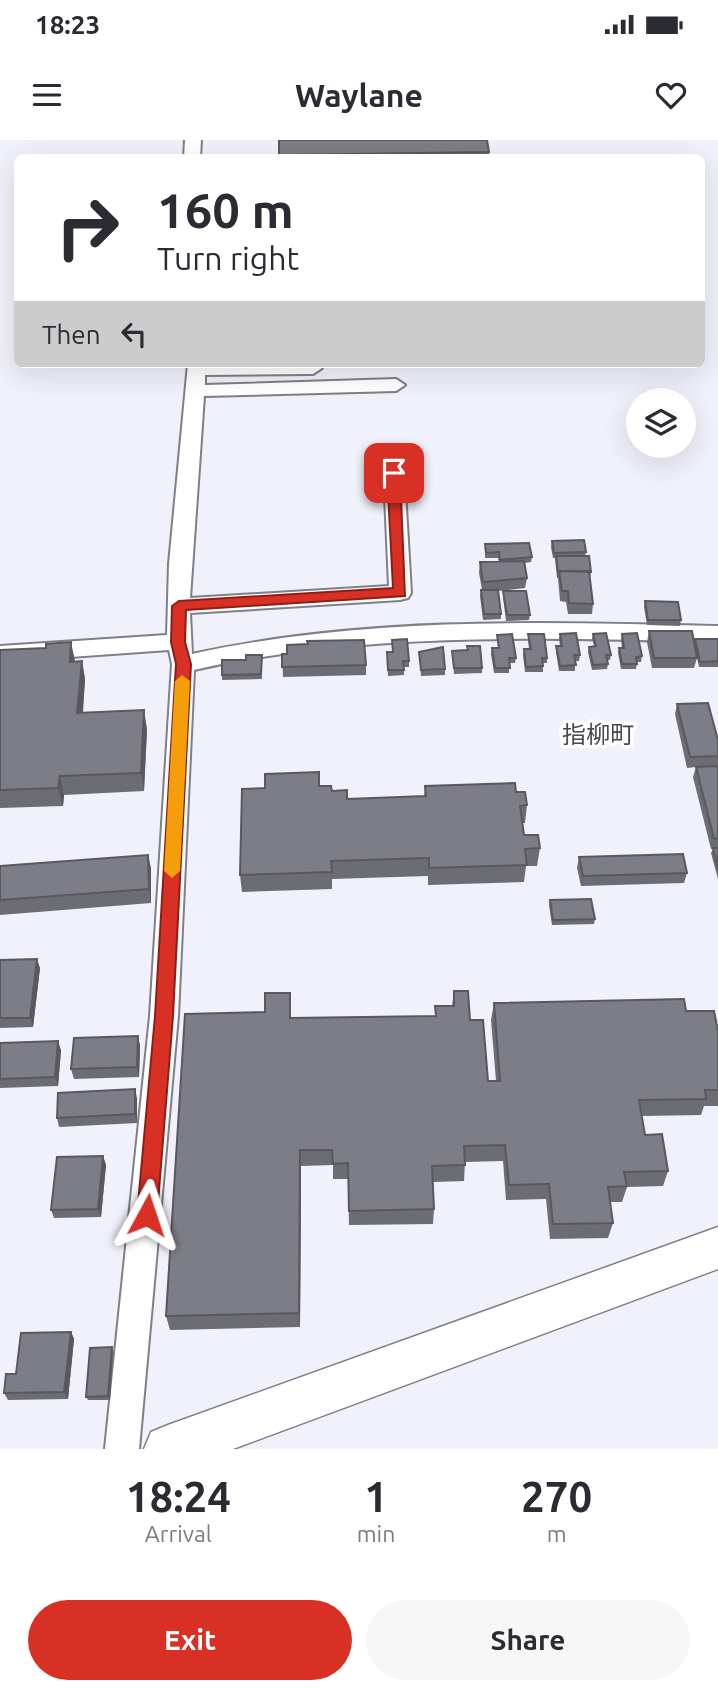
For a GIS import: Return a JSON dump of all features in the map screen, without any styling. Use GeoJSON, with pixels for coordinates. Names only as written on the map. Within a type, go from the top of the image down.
{"type":"FeatureCollection","features":[{"type":"Feature","properties":{"kind":"street"},"geometry":{"type":"LineString","coordinates":[[197,375],[313,368]]}},
{"type":"Feature","properties":{"kind":"street"},"geometry":{"type":"LineString","coordinates":[[197,375],[396,385]]}},
{"type":"Feature","properties":{"kind":"street"},"geometry":{"type":"LineString","coordinates":[[122,1449],[164,1016],[181,653],[179,606],[197,375]]}},
{"type":"Feature","properties":{"kind":"street"},"geometry":{"type":"LineString","coordinates":[[179,606],[400,593],[394,473]]}},
{"type":"Feature","properties":{"kind":"street"},"geometry":{"type":"LineString","coordinates":[[0,654],[181,653],[407,635],[546,630],[718,634]]}},
{"type":"Feature","properties":{"kind":"street"},"geometry":{"type":"LineString","coordinates":[[168,1449],[718,1248]]}},
{"type":"Feature","properties":{"kind":"building"},"geometry":{"type":"Polygon","coordinates":[[[279,140],[487,140],[489,152],[349,154],[279,154],[279,140]]]}},
{"type":"Feature","properties":{"kind":"building"},"geometry":{"type":"Polygon","coordinates":[[[584,540],[586,552],[554,553],[552,541],[584,540]]]}},
{"type":"Feature","properties":{"kind":"building"},"geometry":{"type":"Polygon","coordinates":[[[529,543],[532,557],[500,560],[499,552],[486,553],[485,544],[529,543]]]}},
{"type":"Feature","properties":{"kind":"building"},"geometry":{"type":"Polygon","coordinates":[[[556,556],[589,556],[591,572],[558,572],[556,556]]]}},
{"type":"Feature","properties":{"kind":"building"},"geometry":{"type":"Polygon","coordinates":[[[524,561],[527,578],[483,582],[480,562],[524,561]]]}},
{"type":"Feature","properties":{"kind":"building"},"geometry":{"type":"Polygon","coordinates":[[[559,571],[589,571],[593,604],[569,603],[568,591],[562,591],[559,571]]]}},
{"type":"Feature","properties":{"kind":"building"},"geometry":{"type":"Polygon","coordinates":[[[481,590],[498,590],[501,614],[484,614],[481,590]]]}},
{"type":"Feature","properties":{"kind":"building"},"geometry":{"type":"Polygon","coordinates":[[[503,591],[526,591],[530,615],[507,615],[503,591]]]}},
{"type":"Feature","properties":{"kind":"building"},"geometry":{"type":"Polygon","coordinates":[[[645,601],[678,602],[681,620],[648,620],[645,601]]]}},
{"type":"Feature","properties":{"kind":"building"},"geometry":{"type":"Polygon","coordinates":[[[649,631],[692,631],[697,658],[654,658],[649,631]]]}},
{"type":"Feature","properties":{"kind":"building"},"geometry":{"type":"Polygon","coordinates":[[[576,633],[580,655],[574,655],[576,665],[560,666],[556,646],[562,646],[560,634],[576,633]]]}},
{"type":"Feature","properties":{"kind":"building"},"geometry":{"type":"Polygon","coordinates":[[[606,633],[611,655],[606,655],[608,664],[593,665],[589,647],[596,646],[593,634],[606,633]]]}},
{"type":"Feature","properties":{"kind":"building"},"geometry":{"type":"Polygon","coordinates":[[[637,633],[642,656],[636,657],[637,664],[622,664],[619,648],[624,648],[622,634],[637,633]]]}},
{"type":"Feature","properties":{"kind":"building"},"geometry":{"type":"Polygon","coordinates":[[[512,634],[516,658],[509,658],[510,668],[495,668],[492,648],[499,648],[497,635],[512,634]]]}},
{"type":"Feature","properties":{"kind":"building"},"geometry":{"type":"Polygon","coordinates":[[[528,634],[544,634],[547,658],[542,658],[543,666],[526,667],[524,649],[531,649],[528,634]]]}},
{"type":"Feature","properties":{"kind":"building"},"geometry":{"type":"Polygon","coordinates":[[[407,639],[409,661],[403,661],[404,670],[388,670],[387,652],[393,652],[392,640],[407,639]]]}},
{"type":"Feature","properties":{"kind":"building"},"geometry":{"type":"Polygon","coordinates":[[[695,639],[718,639],[718,661],[700,662],[695,639]]]}},
{"type":"Feature","properties":{"kind":"building"},"geometry":{"type":"Polygon","coordinates":[[[364,640],[366,665],[282,667],[282,654],[287,654],[287,645],[308,644],[307,641],[364,640]]]}},
{"type":"Feature","properties":{"kind":"building"},"geometry":{"type":"Polygon","coordinates":[[[71,642],[70,662],[82,661],[77,713],[144,710],[141,773],[60,776],[58,788],[0,790],[0,650],[46,648],[46,644],[71,642]]]}},
{"type":"Feature","properties":{"kind":"building"},"geometry":{"type":"Polygon","coordinates":[[[467,646],[480,646],[482,668],[454,668],[452,651],[468,650],[467,646]]]}},
{"type":"Feature","properties":{"kind":"building"},"geometry":{"type":"Polygon","coordinates":[[[443,647],[445,669],[421,670],[419,652],[443,647]]]}},
{"type":"Feature","properties":{"kind":"building"},"geometry":{"type":"Polygon","coordinates":[[[246,655],[262,655],[261,674],[222,675],[222,660],[246,660],[246,655]]]}},
{"type":"Feature","properties":{"kind":"building"},"geometry":{"type":"Polygon","coordinates":[[[708,703],[718,740],[718,756],[690,757],[677,704],[708,703]]]}},
{"type":"Feature","properties":{"kind":"building"},"geometry":{"type":"Polygon","coordinates":[[[718,766],[718,838],[714,839],[696,767],[718,766]]]}},
{"type":"Feature","properties":{"kind":"building"},"geometry":{"type":"Polygon","coordinates":[[[319,772],[319,786],[331,786],[332,791],[347,790],[347,799],[426,796],[425,786],[515,783],[516,792],[525,792],[527,805],[520,806],[524,835],[538,835],[540,848],[525,849],[527,865],[429,868],[429,858],[331,861],[332,872],[240,875],[242,789],[265,788],[265,774],[319,772]]]}},
{"type":"Feature","properties":{"kind":"building"},"geometry":{"type":"Polygon","coordinates":[[[713,848],[718,848],[718,868],[713,848]]]}},
{"type":"Feature","properties":{"kind":"building"},"geometry":{"type":"Polygon","coordinates":[[[683,854],[687,873],[583,876],[579,857],[683,854]]]}},
{"type":"Feature","properties":{"kind":"building"},"geometry":{"type":"Polygon","coordinates":[[[148,855],[149,889],[0,900],[0,866],[148,855]]]}},
{"type":"Feature","properties":{"kind":"building"},"geometry":{"type":"Polygon","coordinates":[[[591,899],[595,919],[553,920],[550,900],[591,899]]]}},
{"type":"Feature","properties":{"kind":"building"},"geometry":{"type":"Polygon","coordinates":[[[37,959],[30,1018],[0,1018],[0,960],[37,959]]]}},
{"type":"Feature","properties":{"kind":"building"},"geometry":{"type":"Polygon","coordinates":[[[454,991],[468,991],[470,1020],[483,1020],[488,1081],[500,1081],[494,1003],[684,999],[686,1011],[714,1011],[718,1031],[718,1090],[705,1090],[706,1099],[639,1100],[645,1135],[662,1134],[668,1171],[624,1172],[627,1186],[608,1187],[613,1223],[553,1224],[549,1184],[509,1185],[505,1145],[464,1146],[465,1165],[432,1166],[434,1209],[349,1211],[348,1163],[333,1164],[332,1150],[300,1150],[299,1313],[166,1316],[185,1014],[265,1012],[265,993],[290,993],[290,1018],[436,1016],[435,1006],[454,1006],[454,991]]]}},
{"type":"Feature","properties":{"kind":"building"},"geometry":{"type":"Polygon","coordinates":[[[138,1036],[137,1067],[71,1069],[74,1038],[138,1036]]]}},
{"type":"Feature","properties":{"kind":"building"},"geometry":{"type":"Polygon","coordinates":[[[58,1041],[55,1077],[0,1079],[0,1043],[58,1041]]]}},
{"type":"Feature","properties":{"kind":"building"},"geometry":{"type":"Polygon","coordinates":[[[135,1089],[135,1114],[57,1118],[58,1093],[135,1089]]]}},
{"type":"Feature","properties":{"kind":"building"},"geometry":{"type":"Polygon","coordinates":[[[103,1156],[98,1209],[51,1210],[57,1157],[103,1156]]]}},
{"type":"Feature","properties":{"kind":"building"},"geometry":{"type":"Polygon","coordinates":[[[71,1332],[64,1392],[4,1393],[6,1374],[16,1374],[21,1333],[71,1332]]]}},
{"type":"Feature","properties":{"kind":"building"},"geometry":{"type":"Polygon","coordinates":[[[112,1347],[108,1396],[86,1397],[90,1348],[112,1347]]]}},
{"type":"Feature","properties":{"kind":"slow traffic"},"geometry":{"type":"LineString","coordinates":[[172,871],[182,681]]}},
{"type":"Feature","properties":{"kind":"district","name":"指柳町"},"geometry":{"type":"Point","coordinates":[598,734]}},
{"type":"Feature","properties":{"kind":"route"},"geometry":{"type":"LineString","coordinates":[[147,1215],[164,1016],[183,664],[178,642],[179,606],[400,593],[394,473]]}}]}
